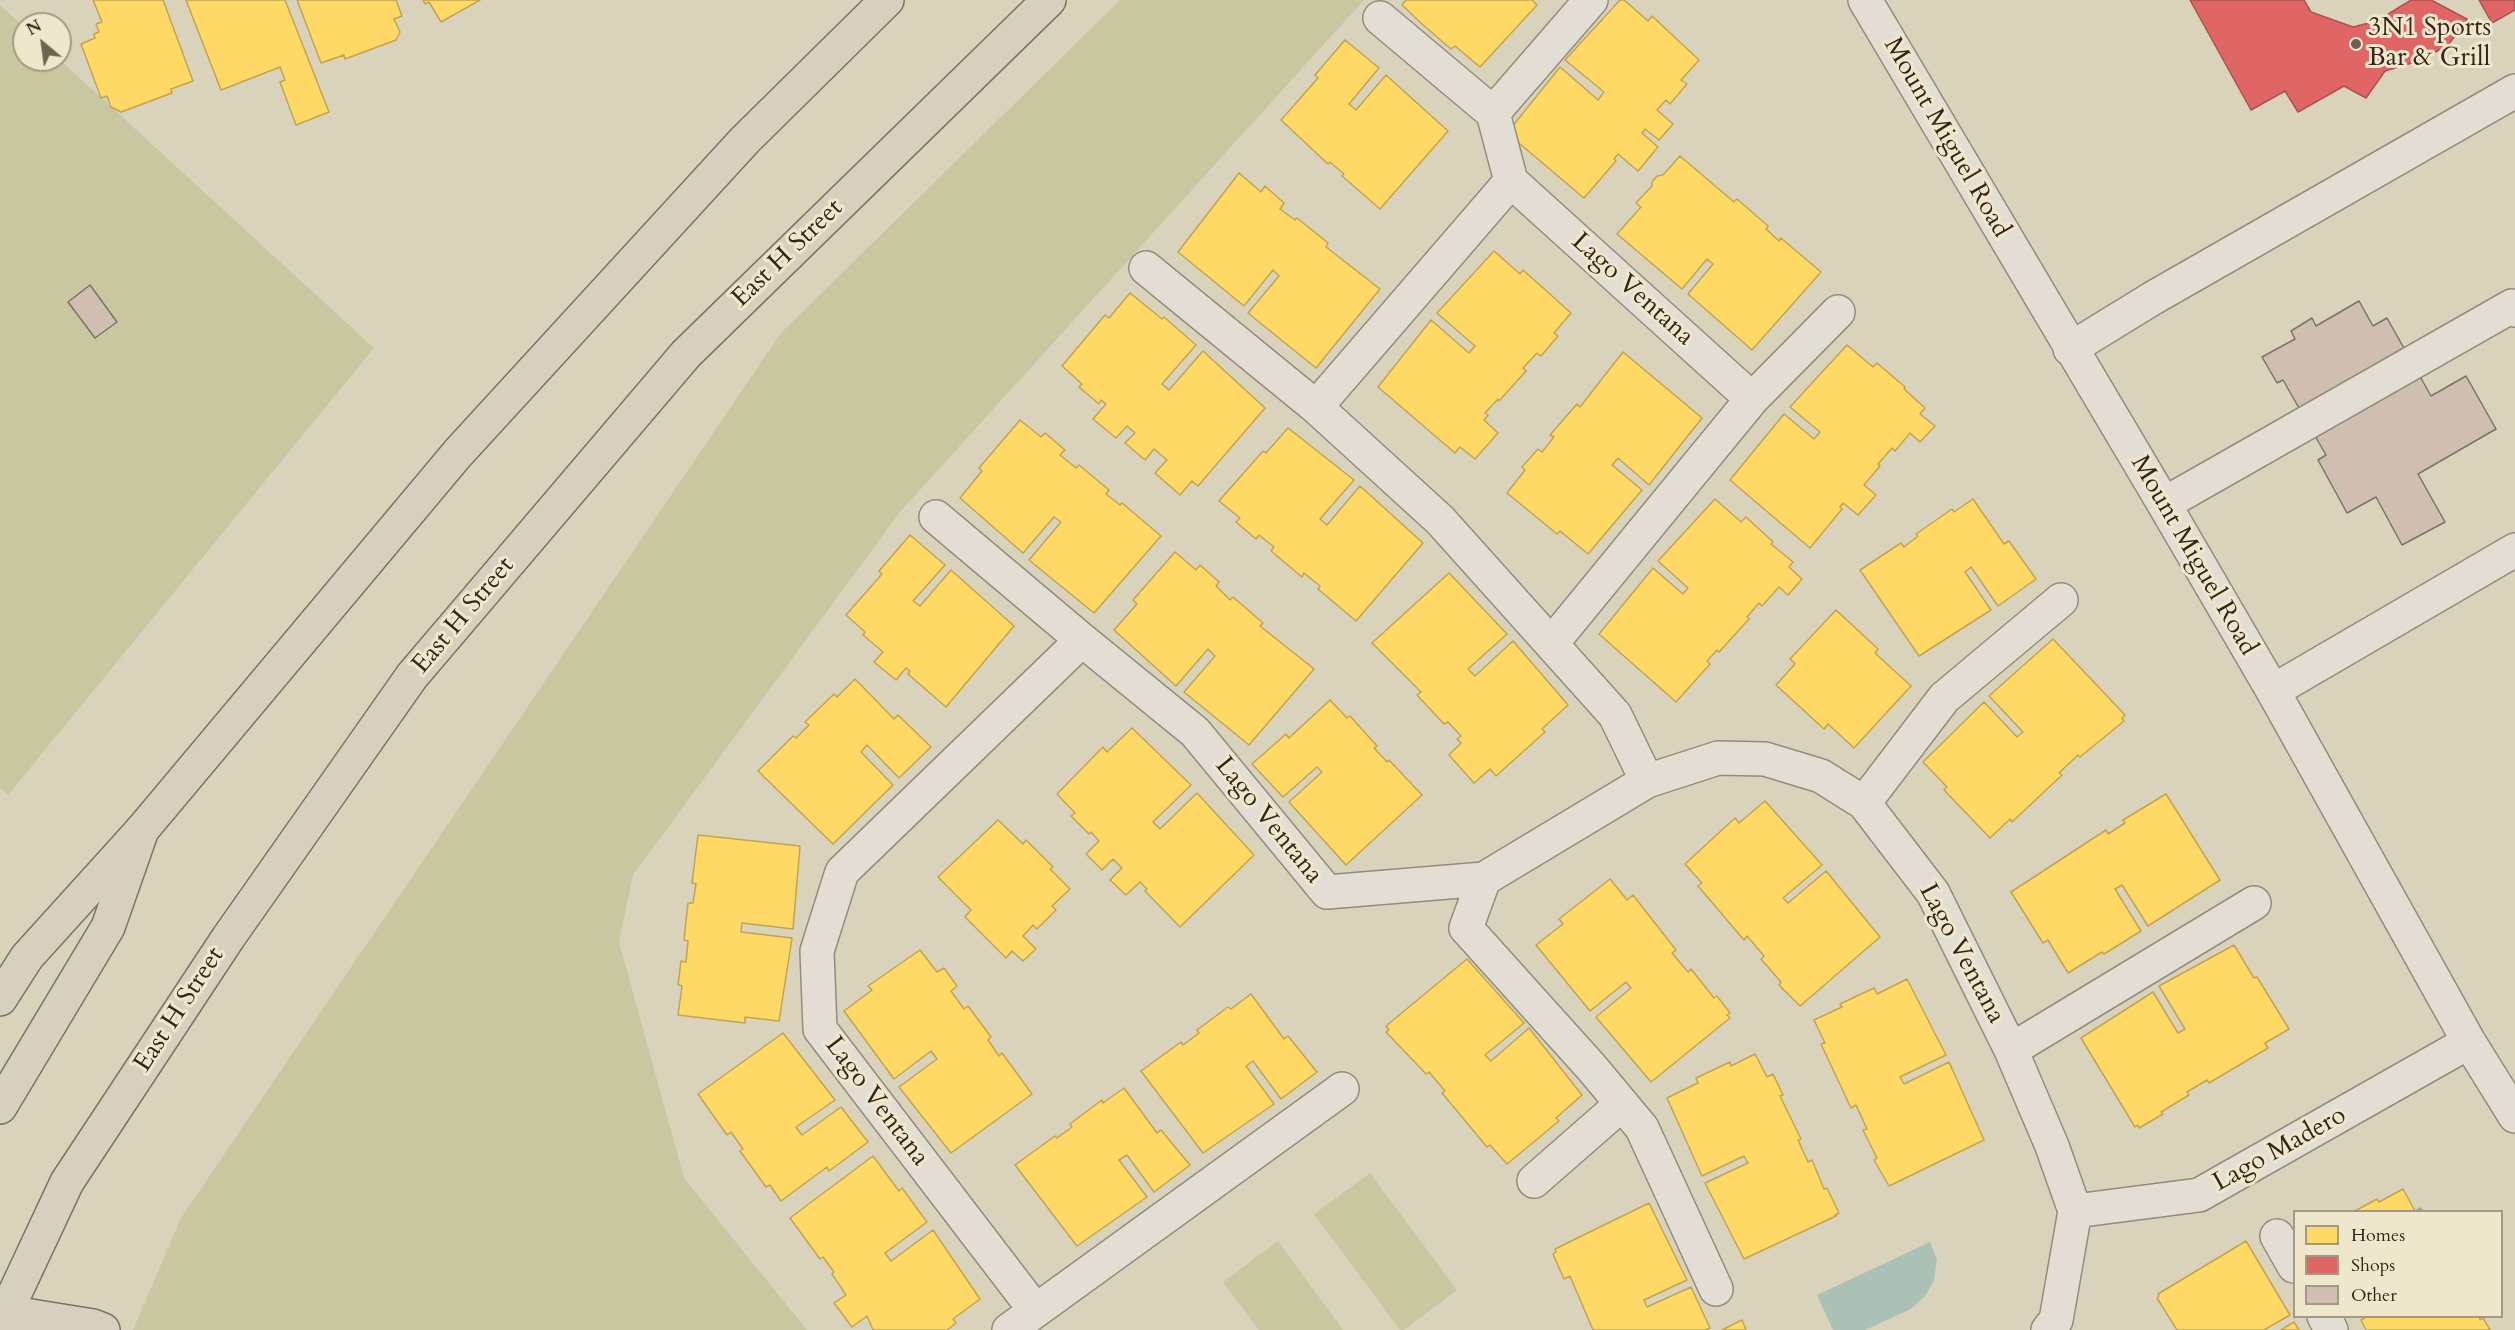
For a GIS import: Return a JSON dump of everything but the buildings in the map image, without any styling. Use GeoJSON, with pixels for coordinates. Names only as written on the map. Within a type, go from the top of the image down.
{"type":"FeatureCollection","features":[{"type":"Feature","properties":{"kind":"main road"},"geometry":{"type":"LineString","coordinates":[[0,999],[27,957],[142,830],[458,453],[745,140],[887,0]]}},
{"type":"Feature","properties":{"kind":"main road","name":"East H Street"},"geometry":{"type":"LineString","coordinates":[[2,1316],[67,1182],[228,938],[412,676],[686,354],[1049,0]]}},
{"type":"Feature","properties":{"kind":"main road"},"geometry":{"type":"LineString","coordinates":[[0,1107],[108,927],[142,830]]}},
{"type":"Feature","properties":{"kind":"main road"},"geometry":{"type":"LineString","coordinates":[[2,1316],[93,1326],[103,1330]]}},
{"type":"Feature","properties":{"kind":"street"},"geometry":{"type":"LineString","coordinates":[[1493,113],[1591,0]]}},
{"type":"Feature","properties":{"kind":"street","name":"Mount Miguel Road"},"geometry":{"type":"LineString","coordinates":[[1865,0],[2164,504],[2469,1042],[2515,1116]]}},
{"type":"Feature","properties":{"kind":"street"},"geometry":{"type":"LineString","coordinates":[[1316,408],[1511,181],[1493,113],[1380,18]]}},
{"type":"Feature","properties":{"kind":"street"},"geometry":{"type":"LineString","coordinates":[[2070,349],[2164,292],[2515,91]]}},
{"type":"Feature","properties":{"kind":"street","name":"Lago Ventana"},"geometry":{"type":"LineString","coordinates":[[1511,181],[1752,399]]}},
{"type":"Feature","properties":{"kind":"street"},"geometry":{"type":"LineString","coordinates":[[1146,268],[1316,408],[1440,520],[1615,715],[1647,781]]}},
{"type":"Feature","properties":{"kind":"street"},"geometry":{"type":"LineString","coordinates":[[2164,504],[2512,306],[2515,310]]}},
{"type":"Feature","properties":{"kind":"street"},"geometry":{"type":"LineString","coordinates":[[1552,643],[1752,399],[1838,312]]}},
{"type":"Feature","properties":{"kind":"street","name":"Lago Ventana"},"geometry":{"type":"LineString","coordinates":[[936,517],[1195,732],[1327,892],[1484,879],[1647,781],[1718,758],[1765,759],[1821,776],[1864,803],[1933,893],[2011,1050],[2052,1146],[2075,1211],[2056,1320],[2048,1330]]}},
{"type":"Feature","properties":{"kind":"street"},"geometry":{"type":"LineString","coordinates":[[2272,691],[2515,550]]}},
{"type":"Feature","properties":{"kind":"street"},"geometry":{"type":"LineString","coordinates":[[1864,803],[1944,698],[2061,600]]}},
{"type":"Feature","properties":{"kind":"street","name":"Lago Ventana"},"geometry":{"type":"LineString","coordinates":[[1035,1310],[820,1029],[817,951],[842,872],[1082,640]]}},
{"type":"Feature","properties":{"kind":"street"},"geometry":{"type":"LineString","coordinates":[[1484,879],[1466,928],[1642,1128],[1716,1289]]}},
{"type":"Feature","properties":{"kind":"street","name":"Lago Ventana"},"geometry":{"type":"LineString","coordinates":[[2011,1050],[2254,903]]}},
{"type":"Feature","properties":{"kind":"street","name":"Lago Madero"},"geometry":{"type":"LineString","coordinates":[[2075,1211],[2199,1195],[2469,1042]]}},
{"type":"Feature","properties":{"kind":"street"},"geometry":{"type":"LineString","coordinates":[[1009,1330],[1342,1089]]}},
{"type":"Feature","properties":{"kind":"street"},"geometry":{"type":"LineString","coordinates":[[1534,1181],[1623,1104]]}},
{"type":"Feature","properties":{"kind":"street"},"geometry":{"type":"LineString","coordinates":[[2277,1236],[2293,1263]]}},
{"type":"Feature","properties":{"kind":"green space"},"geometry":{"type":"Polygon","coordinates":[[[1120,0],[1364,0],[900,512],[633,875],[619,942],[684,1178],[807,1330],[133,1330],[181,1218],[781,333],[1120,0]]]}},
{"type":"Feature","properties":{"kind":"green space"},"geometry":{"type":"Polygon","coordinates":[[[0,5],[12,16],[12,72],[72,71],[374,348],[8,795],[0,788],[0,5]]]}},
{"type":"Feature","properties":{"kind":"green space"},"geometry":{"type":"Polygon","coordinates":[[[1370,1173],[1457,1290],[1404,1330],[1400,1330],[1314,1214],[1370,1173]]]}},
{"type":"Feature","properties":{"kind":"green space"},"geometry":{"type":"Polygon","coordinates":[[[1278,1241],[1343,1330],[1259,1330],[1223,1282],[1278,1241]]]}},
{"type":"Feature","properties":{"kind":"shaded area"},"geometry":{"type":"Polygon","coordinates":[[[1930,1242],[1937,1260],[1934,1280],[1926,1295],[1911,1309],[1865,1330],[1833,1330],[1817,1295],[1930,1242]]]}},
{"type":"Feature","properties":{"kind":"place","name":"3N1 Sports Bar & Grill"},"geometry":{"type":"Point","coordinates":[2356,44]}}]}
